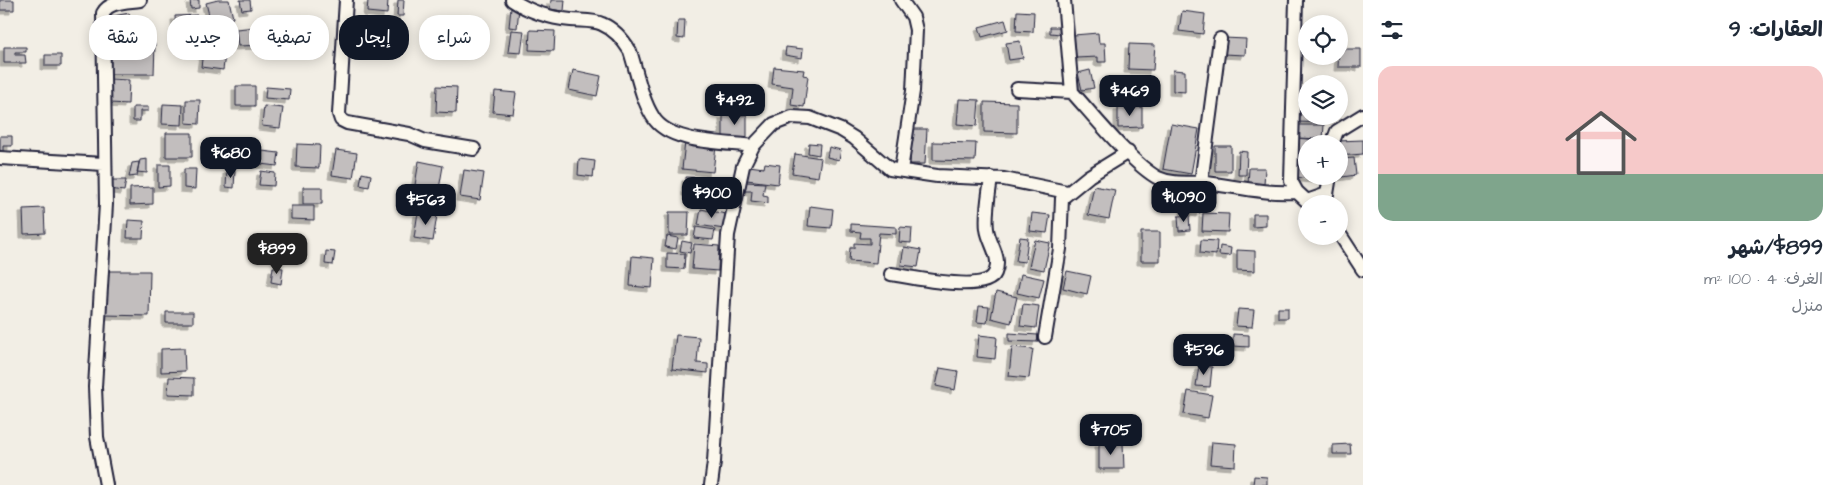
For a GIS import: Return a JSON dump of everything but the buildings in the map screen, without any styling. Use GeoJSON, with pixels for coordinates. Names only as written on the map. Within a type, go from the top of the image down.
{"type":"FeatureCollection","features":[{"type":"Feature","properties":{"kind":"street"},"geometry":{"type":"LineString","coordinates":[[106,485],[97,437],[95,388],[106,204],[103,13],[111,5],[140,0]]}},
{"type":"Feature","properties":{"kind":"street"},"geometry":{"type":"LineString","coordinates":[[346,0],[340,80],[339,114],[341,120],[347,123],[409,134],[425,141],[474,149]]}},
{"type":"Feature","properties":{"kind":"street"},"geometry":{"type":"LineString","coordinates":[[512,0],[536,13],[558,18],[601,23],[610,28],[624,42],[630,52],[652,116],[660,126],[684,138],[753,146]]}},
{"type":"Feature","properties":{"kind":"street"},"geometry":{"type":"LineString","coordinates":[[901,0],[913,17],[916,30],[913,91],[901,170]]}},
{"type":"Feature","properties":{"kind":"street"},"geometry":{"type":"LineString","coordinates":[[1064,0],[1072,92],[1147,171],[1170,182],[1201,183],[1298,198]]}},
{"type":"Feature","properties":{"kind":"street"},"geometry":{"type":"LineString","coordinates":[[1296,0],[1291,181],[1302,195]]}},
{"type":"Feature","properties":{"kind":"street"},"geometry":{"type":"LineString","coordinates":[[1201,183],[1220,38]]}},
{"type":"Feature","properties":{"kind":"street"},"geometry":{"type":"LineString","coordinates":[[1017,89],[1072,92]]}},
{"type":"Feature","properties":{"kind":"street"},"geometry":{"type":"LineString","coordinates":[[1335,135],[1337,131],[1363,115]]}},
{"type":"Feature","properties":{"kind":"street"},"geometry":{"type":"LineString","coordinates":[[711,485],[728,235],[743,166],[753,146],[774,124],[784,118],[810,118],[841,130],[854,138],[890,169],[937,176],[991,178],[1046,186],[1067,192]]}},
{"type":"Feature","properties":{"kind":"street"},"geometry":{"type":"LineString","coordinates":[[1045,337],[1060,249],[1061,206],[1067,192],[1128,152]]}},
{"type":"Feature","properties":{"kind":"street"},"geometry":{"type":"LineString","coordinates":[[0,158],[104,164]]}},
{"type":"Feature","properties":{"kind":"street"},"geometry":{"type":"LineString","coordinates":[[891,274],[977,284],[989,280],[995,273],[996,265],[996,253],[986,228],[991,178]]}},
{"type":"Feature","properties":{"kind":"street"},"geometry":{"type":"LineString","coordinates":[[1323,195],[1327,194],[1328,185]]}},
{"type":"Feature","properties":{"kind":"street"},"geometry":{"type":"LineString","coordinates":[[1347,245],[1363,270]]}}]}
